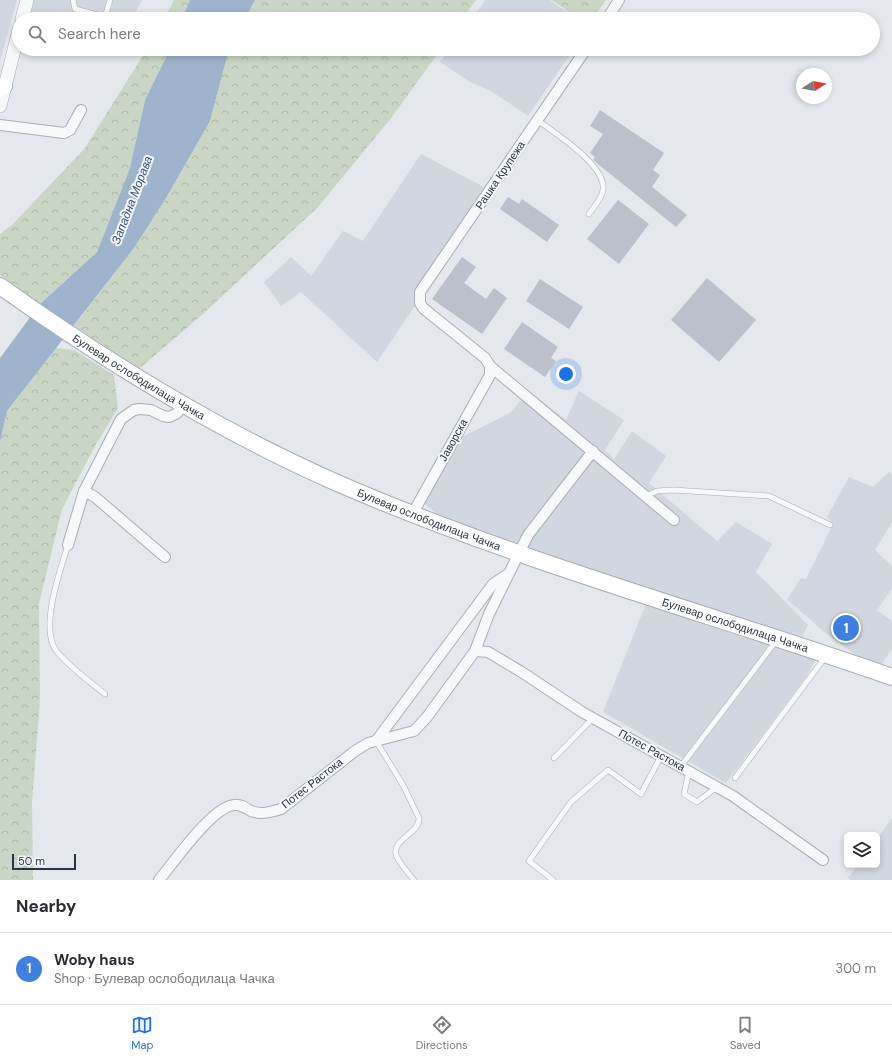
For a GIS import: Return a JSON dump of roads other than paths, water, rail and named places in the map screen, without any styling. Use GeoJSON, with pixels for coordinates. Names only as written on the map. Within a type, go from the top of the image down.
{"type":"FeatureCollection","features":[{"type":"Feature","properties":{"kind":"main road","name":"Булевар ослободилаца Чачка"},"geometry":{"type":"LineString","coordinates":[[0,286],[78,340],[184,405],[310,470],[413,513],[520,555],[892,678]]}},
{"type":"Feature","properties":{"kind":"street"},"geometry":{"type":"LineString","coordinates":[[24,12],[27,0]]}},
{"type":"Feature","properties":{"kind":"street"},"geometry":{"type":"LineString","coordinates":[[611,12],[619,0]]}},
{"type":"Feature","properties":{"kind":"street"},"geometry":{"type":"LineString","coordinates":[[0,106],[2,87],[12,53]]}},
{"type":"Feature","properties":{"kind":"street","name":"Рашка Крупежа"},"geometry":{"type":"LineString","coordinates":[[490,366],[485,358],[423,308],[420,303],[420,292],[581,56]]}},
{"type":"Feature","properties":{"kind":"street"},"geometry":{"type":"LineString","coordinates":[[0,125],[64,133],[70,130],[81,110]]}},
{"type":"Feature","properties":{"kind":"street"},"geometry":{"type":"LineString","coordinates":[[490,366],[674,520]]}},
{"type":"Feature","properties":{"kind":"street","name":"Јаворска"},"geometry":{"type":"LineString","coordinates":[[413,513],[490,375],[490,366]]}},
{"type":"Feature","properties":{"kind":"street"},"geometry":{"type":"LineString","coordinates":[[68,546],[84,491],[115,428],[125,415],[134,410],[145,409],[169,417],[176,414],[184,405]]}},
{"type":"Feature","properties":{"kind":"street"},"geometry":{"type":"LineString","coordinates":[[520,555],[528,535],[593,451]]}},
{"type":"Feature","properties":{"kind":"street"},"geometry":{"type":"LineString","coordinates":[[84,491],[95,497],[165,557]]}},
{"type":"Feature","properties":{"kind":"street","name":"Потес Растока"},"geometry":{"type":"LineString","coordinates":[[159,880],[206,823],[223,809],[234,805],[245,807],[258,813],[281,809],[355,751],[376,741],[414,731],[427,717],[475,651],[489,614],[520,555]]}},
{"type":"Feature","properties":{"kind":"street","name":"Потес Растока"},"geometry":{"type":"LineString","coordinates":[[376,741],[493,584],[510,573]]}},
{"type":"Feature","properties":{"kind":"street","name":"Потес Растока"},"geometry":{"type":"LineString","coordinates":[[475,651],[488,652],[593,718],[662,755],[717,787],[769,820],[823,860]]}},
{"type":"Feature","properties":{"kind":"lane"},"geometry":{"type":"LineString","coordinates":[[73,0],[74,9],[87,12]]}},
{"type":"Feature","properties":{"kind":"lane"},"geometry":{"type":"LineString","coordinates":[[106,12],[110,0]]}},
{"type":"Feature","properties":{"kind":"lane"},"geometry":{"type":"LineString","coordinates":[[538,120],[590,162],[602,180],[603,192],[589,214]]}},
{"type":"Feature","properties":{"kind":"lane"},"geometry":{"type":"LineString","coordinates":[[646,496],[657,491],[673,490],[769,496],[830,525]]}},
{"type":"Feature","properties":{"kind":"lane"},"geometry":{"type":"LineString","coordinates":[[68,546],[56,585],[50,622],[51,640],[57,653],[105,694]]}},
{"type":"Feature","properties":{"kind":"lane"},"geometry":{"type":"LineString","coordinates":[[717,787],[697,802],[684,794],[685,768],[777,639]]}},
{"type":"Feature","properties":{"kind":"lane"},"geometry":{"type":"LineString","coordinates":[[735,778],[827,656]]}},
{"type":"Feature","properties":{"kind":"lane"},"geometry":{"type":"LineString","coordinates":[[554,758],[593,718]]}},
{"type":"Feature","properties":{"kind":"lane"},"geometry":{"type":"LineString","coordinates":[[376,741],[402,785],[419,818],[416,828],[400,843],[396,850],[397,857],[414,880]]}},
{"type":"Feature","properties":{"kind":"lane"},"geometry":{"type":"LineString","coordinates":[[553,880],[529,861],[571,802],[608,770],[640,794],[662,755]]}},
{"type":"Feature","properties":{"kind":"water"},"geometry":{"type":"Polygon","coordinates":[[[190,0],[255,0],[249,12],[185,12],[190,0]]]}},
{"type":"Feature","properties":{"kind":"water","name":"Западна Морава"},"geometry":{"type":"Polygon","coordinates":[[[167,56],[227,56],[210,121],[166,198],[134,248],[7,411],[0,442],[0,358],[40,304],[97,252],[130,168],[145,100],[167,56]]]}},
{"type":"Feature","properties":{"kind":"place","name":"Woby haus"},"geometry":{"type":"Point","coordinates":[846,628]}}]}
